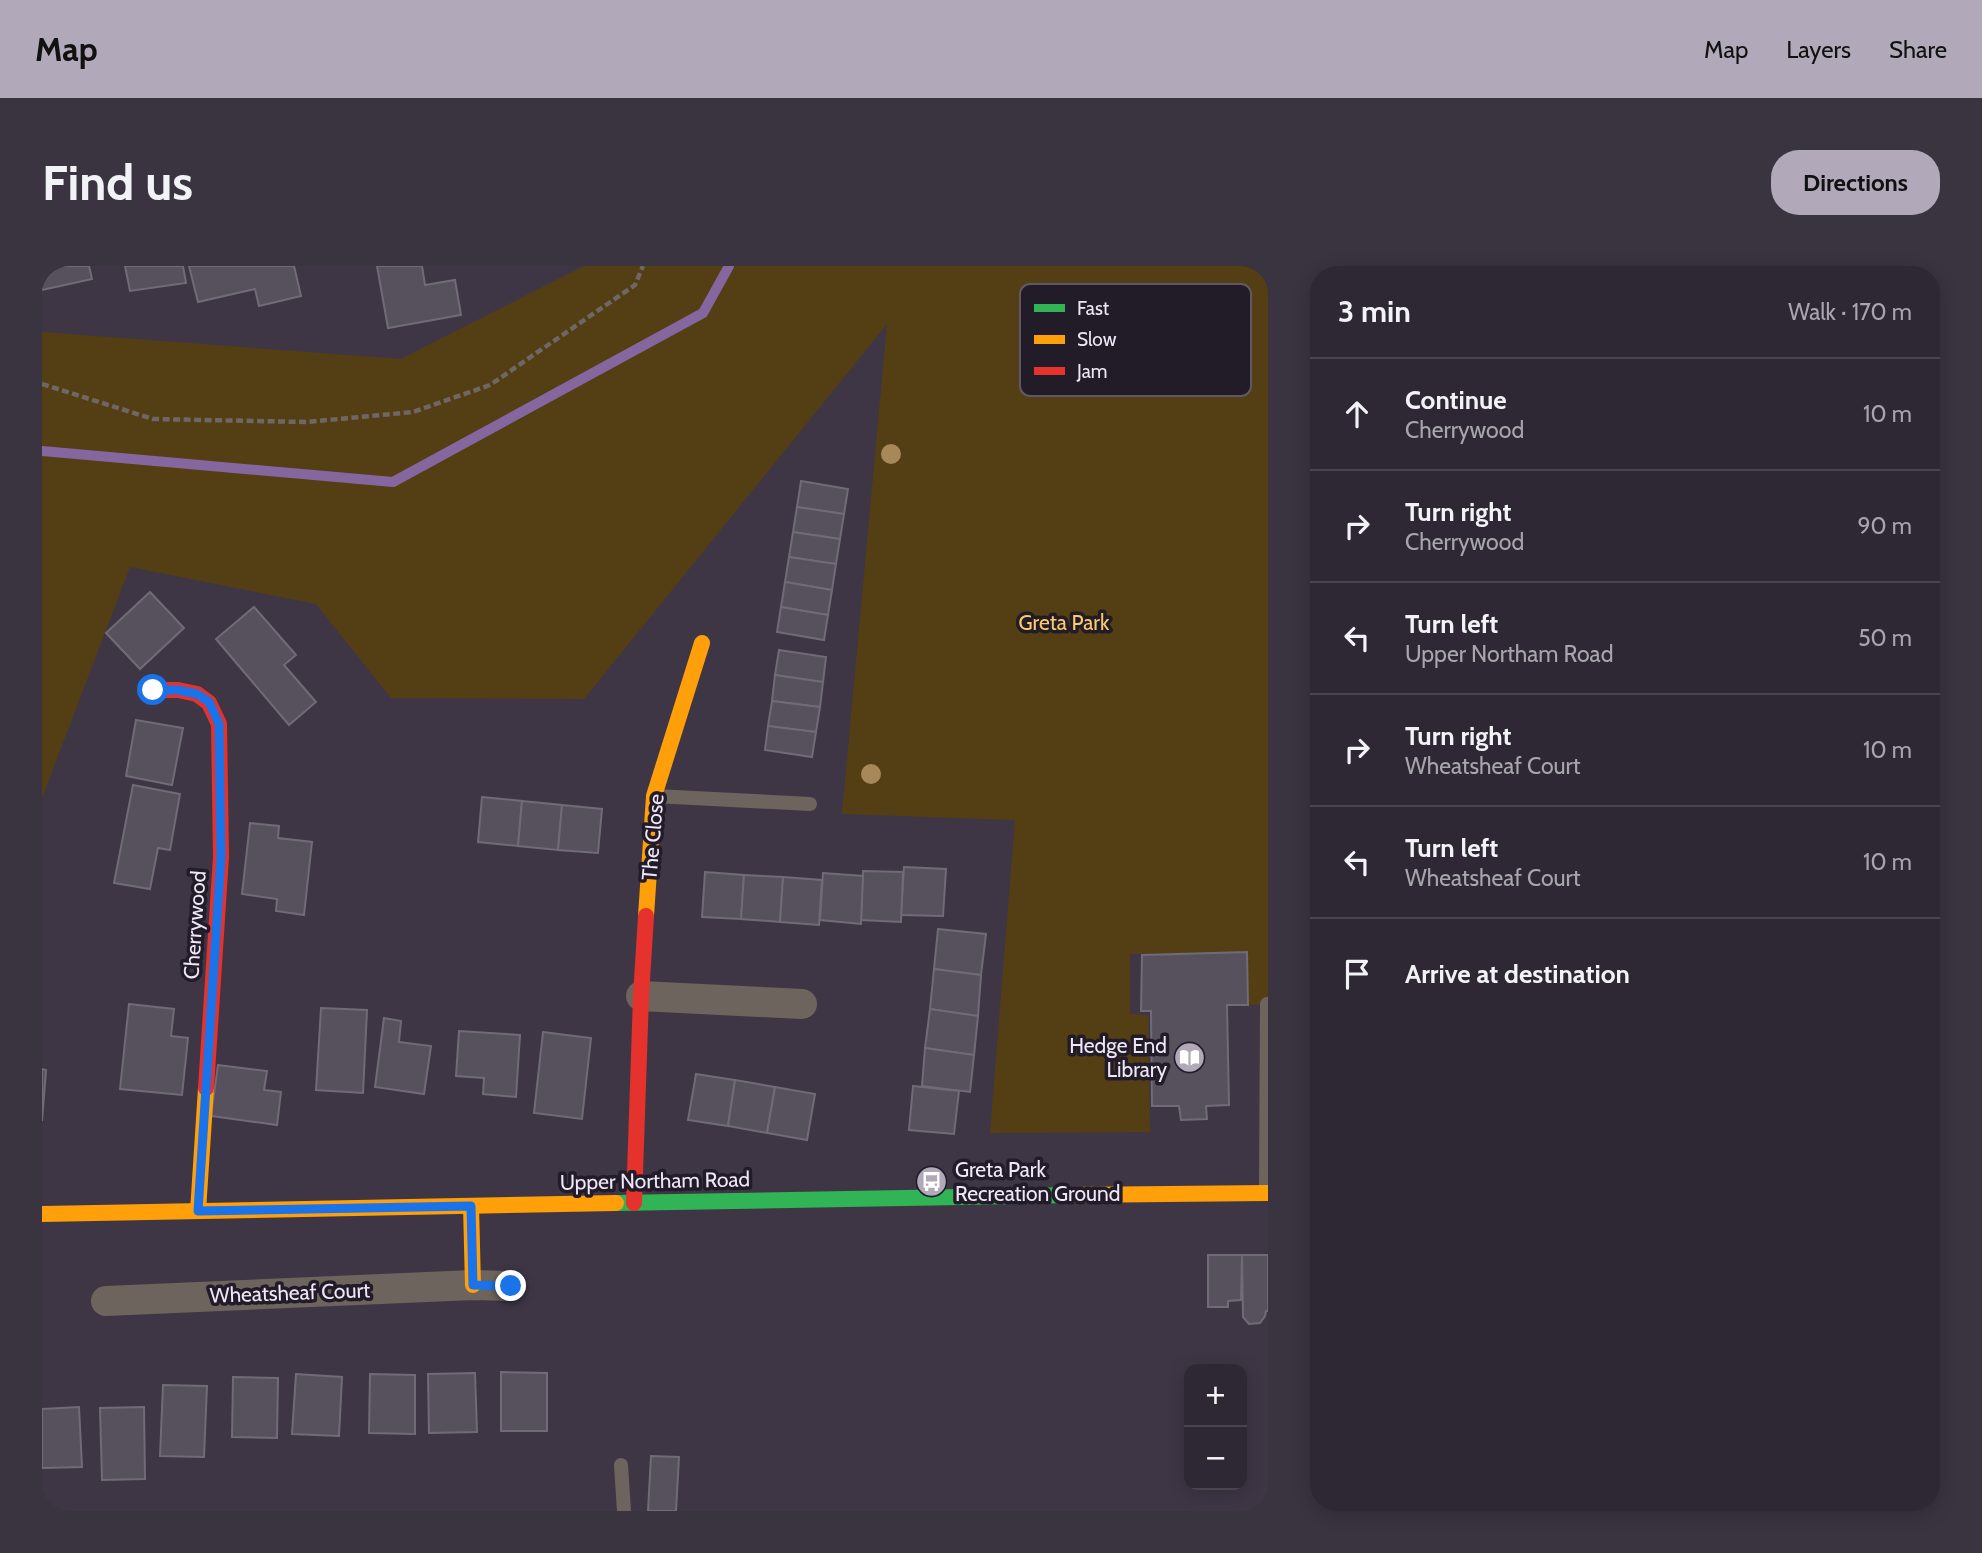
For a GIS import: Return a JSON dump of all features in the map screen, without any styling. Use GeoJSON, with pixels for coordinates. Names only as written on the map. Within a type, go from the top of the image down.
{"type":"FeatureCollection","features":[{"type":"Feature","properties":{"kind":"street","name":"The Close"},"geometry":{"type":"LineString","coordinates":[[634,1203],[641,996],[654,796],[702,643]]}},
{"type":"Feature","properties":{"kind":"street","name":"Cherrywood"},"geometry":{"type":"LineString","coordinates":[[153,690],[178,690],[197,694],[209,702],[219,724],[221,857],[198,1211]]}},
{"type":"Feature","properties":{"kind":"street"},"geometry":{"type":"LineString","coordinates":[[641,996],[802,1004]]}},
{"type":"Feature","properties":{"kind":"street","name":"Upper Northam Road"},"geometry":{"type":"LineString","coordinates":[[42,1214],[966,1196],[1267,1193]]}},
{"type":"Feature","properties":{"kind":"street"},"geometry":{"type":"LineString","coordinates":[[471,1206],[473,1285]]}},
{"type":"Feature","properties":{"kind":"street","name":"Wheatsheaf Court"},"geometry":{"type":"LineString","coordinates":[[106,1301],[473,1285],[511,1286]]}},
{"type":"Feature","properties":{"kind":"lane"},"geometry":{"type":"LineString","coordinates":[[654,796],[810,804]]}},
{"type":"Feature","properties":{"kind":"lane"},"geometry":{"type":"LineString","coordinates":[[1267,1004],[1267,1193]]}},
{"type":"Feature","properties":{"kind":"lane"},"geometry":{"type":"LineString","coordinates":[[621,1465],[624,1511]]}},
{"type":"Feature","properties":{"kind":"path"},"geometry":{"type":"LineString","coordinates":[[42,384],[153,419],[307,422],[413,412],[490,385],[635,285],[643,266]]}},
{"type":"Feature","properties":{"kind":"green space","name":"Greta Park"},"geometry":{"type":"Polygon","coordinates":[[[584,266],[1268,266],[1268,1004],[1248,1005],[1247,952],[1130,954],[1130,1014],[1148,1015],[1150,1132],[990,1133],[1015,820],[842,814],[887,324],[584,699],[391,698],[316,604],[130,567],[42,798],[42,332],[401,359],[584,266]]]}},
{"type":"Feature","properties":{"kind":"building"},"geometry":{"type":"Polygon","coordinates":[[[42,266],[89,266],[92,279],[42,290],[42,266]]]}},
{"type":"Feature","properties":{"kind":"building"},"geometry":{"type":"Polygon","coordinates":[[[125,266],[183,266],[186,283],[130,291],[125,266]]]}},
{"type":"Feature","properties":{"kind":"building"},"geometry":{"type":"Polygon","coordinates":[[[189,266],[294,266],[301,296],[259,306],[255,289],[198,302],[189,266]]]}},
{"type":"Feature","properties":{"kind":"building"},"geometry":{"type":"Polygon","coordinates":[[[377,266],[422,266],[425,285],[455,280],[461,315],[388,328],[377,266]]]}},
{"type":"Feature","properties":{"kind":"building"},"geometry":{"type":"Polygon","coordinates":[[[801,481],[848,489],[844,514],[797,507],[801,481]]]}},
{"type":"Feature","properties":{"kind":"building"},"geometry":{"type":"Polygon","coordinates":[[[797,507],[844,514],[840,539],[793,532],[797,507]]]}},
{"type":"Feature","properties":{"kind":"building"},"geometry":{"type":"Polygon","coordinates":[[[793,532],[840,539],[836,564],[789,557],[793,532]]]}},
{"type":"Feature","properties":{"kind":"building"},"geometry":{"type":"Polygon","coordinates":[[[789,557],[836,564],[832,590],[785,582],[789,557]]]}},
{"type":"Feature","properties":{"kind":"building"},"geometry":{"type":"Polygon","coordinates":[[[785,582],[832,590],[828,615],[781,607],[785,582]]]}},
{"type":"Feature","properties":{"kind":"building"},"geometry":{"type":"Polygon","coordinates":[[[150,592],[184,628],[140,669],[106,633],[150,592]]]}},
{"type":"Feature","properties":{"kind":"building"},"geometry":{"type":"Polygon","coordinates":[[[254,607],[296,655],[284,665],[316,702],[289,725],[216,639],[254,607]]]}},
{"type":"Feature","properties":{"kind":"building"},"geometry":{"type":"Polygon","coordinates":[[[781,607],[828,615],[824,640],[777,632],[781,607]]]}},
{"type":"Feature","properties":{"kind":"building"},"geometry":{"type":"Polygon","coordinates":[[[779,650],[826,657],[823,682],[775,675],[779,650]]]}},
{"type":"Feature","properties":{"kind":"building"},"geometry":{"type":"Polygon","coordinates":[[[775,675],[823,682],[820,707],[772,701],[775,675]]]}},
{"type":"Feature","properties":{"kind":"building"},"geometry":{"type":"Polygon","coordinates":[[[772,701],[820,707],[816,732],[768,726],[772,701]]]}},
{"type":"Feature","properties":{"kind":"building"},"geometry":{"type":"Polygon","coordinates":[[[136,720],[183,728],[172,785],[126,776],[136,720]]]}},
{"type":"Feature","properties":{"kind":"building"},"geometry":{"type":"Polygon","coordinates":[[[768,726],[816,732],[812,757],[765,750],[768,726]]]}},
{"type":"Feature","properties":{"kind":"building"},"geometry":{"type":"Polygon","coordinates":[[[133,785],[180,794],[170,850],[158,848],[150,889],[114,883],[133,785]]]}},
{"type":"Feature","properties":{"kind":"building"},"geometry":{"type":"Polygon","coordinates":[[[482,797],[522,801],[518,846],[478,842],[482,797]]]}},
{"type":"Feature","properties":{"kind":"building"},"geometry":{"type":"Polygon","coordinates":[[[522,801],[562,805],[558,850],[518,846],[522,801]]]}},
{"type":"Feature","properties":{"kind":"building"},"geometry":{"type":"Polygon","coordinates":[[[562,805],[602,809],[598,853],[558,850],[562,805]]]}},
{"type":"Feature","properties":{"kind":"building"},"geometry":{"type":"Polygon","coordinates":[[[250,823],[279,826],[278,838],[312,842],[304,915],[276,911],[277,899],[242,894],[250,823]]]}},
{"type":"Feature","properties":{"kind":"building"},"geometry":{"type":"Polygon","coordinates":[[[904,867],[946,869],[943,916],[901,915],[904,867]]]}},
{"type":"Feature","properties":{"kind":"building"},"geometry":{"type":"Polygon","coordinates":[[[863,871],[903,872],[901,922],[861,920],[863,871]]]}},
{"type":"Feature","properties":{"kind":"building"},"geometry":{"type":"Polygon","coordinates":[[[705,872],[744,875],[741,919],[702,917],[705,872]]]}},
{"type":"Feature","properties":{"kind":"building"},"geometry":{"type":"Polygon","coordinates":[[[823,873],[863,876],[861,924],[820,920],[823,873]]]}},
{"type":"Feature","properties":{"kind":"building"},"geometry":{"type":"Polygon","coordinates":[[[744,875],[783,877],[780,922],[741,919],[744,875]]]}},
{"type":"Feature","properties":{"kind":"building"},"geometry":{"type":"Polygon","coordinates":[[[783,877],[822,880],[819,925],[780,922],[783,877]]]}},
{"type":"Feature","properties":{"kind":"building"},"geometry":{"type":"Polygon","coordinates":[[[938,929],[986,934],[981,975],[934,969],[938,929]]]}},
{"type":"Feature","properties":{"kind":"building","name":"Hedge End Library"},"geometry":{"type":"Polygon","coordinates":[[[1247,952],[1248,1005],[1227,1005],[1229,1105],[1206,1106],[1207,1119],[1181,1120],[1179,1106],[1152,1106],[1151,1011],[1141,1011],[1142,955],[1247,952]]]}},
{"type":"Feature","properties":{"kind":"building"},"geometry":{"type":"Polygon","coordinates":[[[934,969],[981,975],[978,1016],[930,1009],[934,969]]]}},
{"type":"Feature","properties":{"kind":"building"},"geometry":{"type":"Polygon","coordinates":[[[129,1004],[174,1009],[171,1036],[188,1038],[182,1095],[120,1089],[129,1004]]]}},
{"type":"Feature","properties":{"kind":"building"},"geometry":{"type":"Polygon","coordinates":[[[321,1008],[367,1010],[363,1093],[316,1090],[321,1008]]]}},
{"type":"Feature","properties":{"kind":"building"},"geometry":{"type":"Polygon","coordinates":[[[930,1009],[978,1016],[974,1055],[925,1048],[930,1009]]]}},
{"type":"Feature","properties":{"kind":"building"},"geometry":{"type":"Polygon","coordinates":[[[384,1018],[401,1021],[399,1042],[431,1046],[424,1094],[375,1087],[384,1018]]]}},
{"type":"Feature","properties":{"kind":"building"},"geometry":{"type":"Polygon","coordinates":[[[459,1031],[520,1035],[516,1097],[483,1094],[484,1078],[456,1076],[459,1031]]]}},
{"type":"Feature","properties":{"kind":"building"},"geometry":{"type":"Polygon","coordinates":[[[543,1032],[591,1038],[582,1119],[534,1113],[543,1032]]]}},
{"type":"Feature","properties":{"kind":"building"},"geometry":{"type":"Polygon","coordinates":[[[925,1048],[974,1055],[970,1092],[922,1086],[925,1048]]]}},
{"type":"Feature","properties":{"kind":"building"},"geometry":{"type":"Polygon","coordinates":[[[218,1065],[267,1071],[264,1090],[281,1092],[277,1125],[211,1116],[218,1065]]]}},
{"type":"Feature","properties":{"kind":"building"},"geometry":{"type":"Polygon","coordinates":[[[42,1069],[46,1070],[42,1121],[42,1069]]]}},
{"type":"Feature","properties":{"kind":"building"},"geometry":{"type":"Polygon","coordinates":[[[696,1074],[735,1080],[728,1126],[688,1120],[696,1074]]]}},
{"type":"Feature","properties":{"kind":"building"},"geometry":{"type":"Polygon","coordinates":[[[735,1080],[775,1087],[767,1133],[728,1126],[735,1080]]]}},
{"type":"Feature","properties":{"kind":"building"},"geometry":{"type":"Polygon","coordinates":[[[913,1086],[959,1091],[954,1134],[909,1130],[913,1086]]]}},
{"type":"Feature","properties":{"kind":"building"},"geometry":{"type":"Polygon","coordinates":[[[775,1087],[815,1094],[807,1140],[767,1133],[775,1087]]]}},
{"type":"Feature","properties":{"kind":"building"},"geometry":{"type":"Polygon","coordinates":[[[1208,1255],[1242,1255],[1241,1300],[1228,1301],[1228,1307],[1208,1307],[1208,1255]]]}},
{"type":"Feature","properties":{"kind":"building"},"geometry":{"type":"Polygon","coordinates":[[[1242,1255],[1268,1255],[1268,1311],[1260,1323],[1249,1324],[1243,1317],[1242,1255]]]}},
{"type":"Feature","properties":{"kind":"building"},"geometry":{"type":"Polygon","coordinates":[[[501,1372],[547,1373],[547,1431],[501,1431],[501,1372]]]}},
{"type":"Feature","properties":{"kind":"building"},"geometry":{"type":"Polygon","coordinates":[[[475,1373],[477,1432],[429,1433],[428,1374],[475,1373]]]}},
{"type":"Feature","properties":{"kind":"building"},"geometry":{"type":"Polygon","coordinates":[[[296,1374],[342,1377],[339,1436],[292,1434],[296,1374]]]}},
{"type":"Feature","properties":{"kind":"building"},"geometry":{"type":"Polygon","coordinates":[[[370,1374],[415,1375],[415,1434],[369,1433],[370,1374]]]}},
{"type":"Feature","properties":{"kind":"building"},"geometry":{"type":"Polygon","coordinates":[[[233,1377],[278,1378],[277,1438],[232,1437],[233,1377]]]}},
{"type":"Feature","properties":{"kind":"building"},"geometry":{"type":"Polygon","coordinates":[[[163,1385],[207,1386],[204,1457],[160,1456],[163,1385]]]}},
{"type":"Feature","properties":{"kind":"building"},"geometry":{"type":"Polygon","coordinates":[[[79,1407],[82,1467],[42,1468],[42,1409],[79,1407]]]}},
{"type":"Feature","properties":{"kind":"building"},"geometry":{"type":"Polygon","coordinates":[[[144,1407],[145,1479],[102,1480],[100,1408],[144,1407]]]}},
{"type":"Feature","properties":{"kind":"building"},"geometry":{"type":"Polygon","coordinates":[[[651,1456],[679,1457],[676,1511],[648,1511],[651,1456]]]}},
{"type":"Feature","properties":{"kind":"waterway"},"geometry":{"type":"LineString","coordinates":[[42,451],[393,482],[703,313],[729,266]]}},
{"type":"Feature","properties":{"kind":"traffic: fast"},"geometry":{"type":"LineString","coordinates":[[616,1203],[1069,1195]]}},
{"type":"Feature","properties":{"kind":"traffic: slow"},"geometry":{"type":"LineString","coordinates":[[646,916],[654,796],[702,643]]}},
{"type":"Feature","properties":{"kind":"traffic: slow"},"geometry":{"type":"LineString","coordinates":[[198,1211],[206,1088]]}},
{"type":"Feature","properties":{"kind":"traffic: slow"},"geometry":{"type":"LineString","coordinates":[[1069,1195],[1268,1193]]}},
{"type":"Feature","properties":{"kind":"traffic: slow"},"geometry":{"type":"LineString","coordinates":[[42,1214],[616,1203]]}},
{"type":"Feature","properties":{"kind":"traffic: slow"},"geometry":{"type":"LineString","coordinates":[[471,1206],[473,1285]]}},
{"type":"Feature","properties":{"kind":"traffic: jam"},"geometry":{"type":"LineString","coordinates":[[153,690],[178,690],[197,694],[209,703],[219,724],[221,857],[206,1088]]}},
{"type":"Feature","properties":{"kind":"traffic: jam"},"geometry":{"type":"LineString","coordinates":[[634,1203],[646,916]]}},
{"type":"Feature","properties":{"kind":"place","name":"Hedge End Library"},"geometry":{"type":"Point","coordinates":[1190,1058]}},
{"type":"Feature","properties":{"kind":"place","name":"Greta Park Recreation Ground"},"geometry":{"type":"Point","coordinates":[932,1182]}},
{"type":"Feature","properties":{"kind":"route"},"geometry":{"type":"LineString","coordinates":[[153,690],[178,690],[197,694],[209,702],[219,724],[221,857],[198,1211],[471,1206],[473,1285],[511,1286]]}}]}
